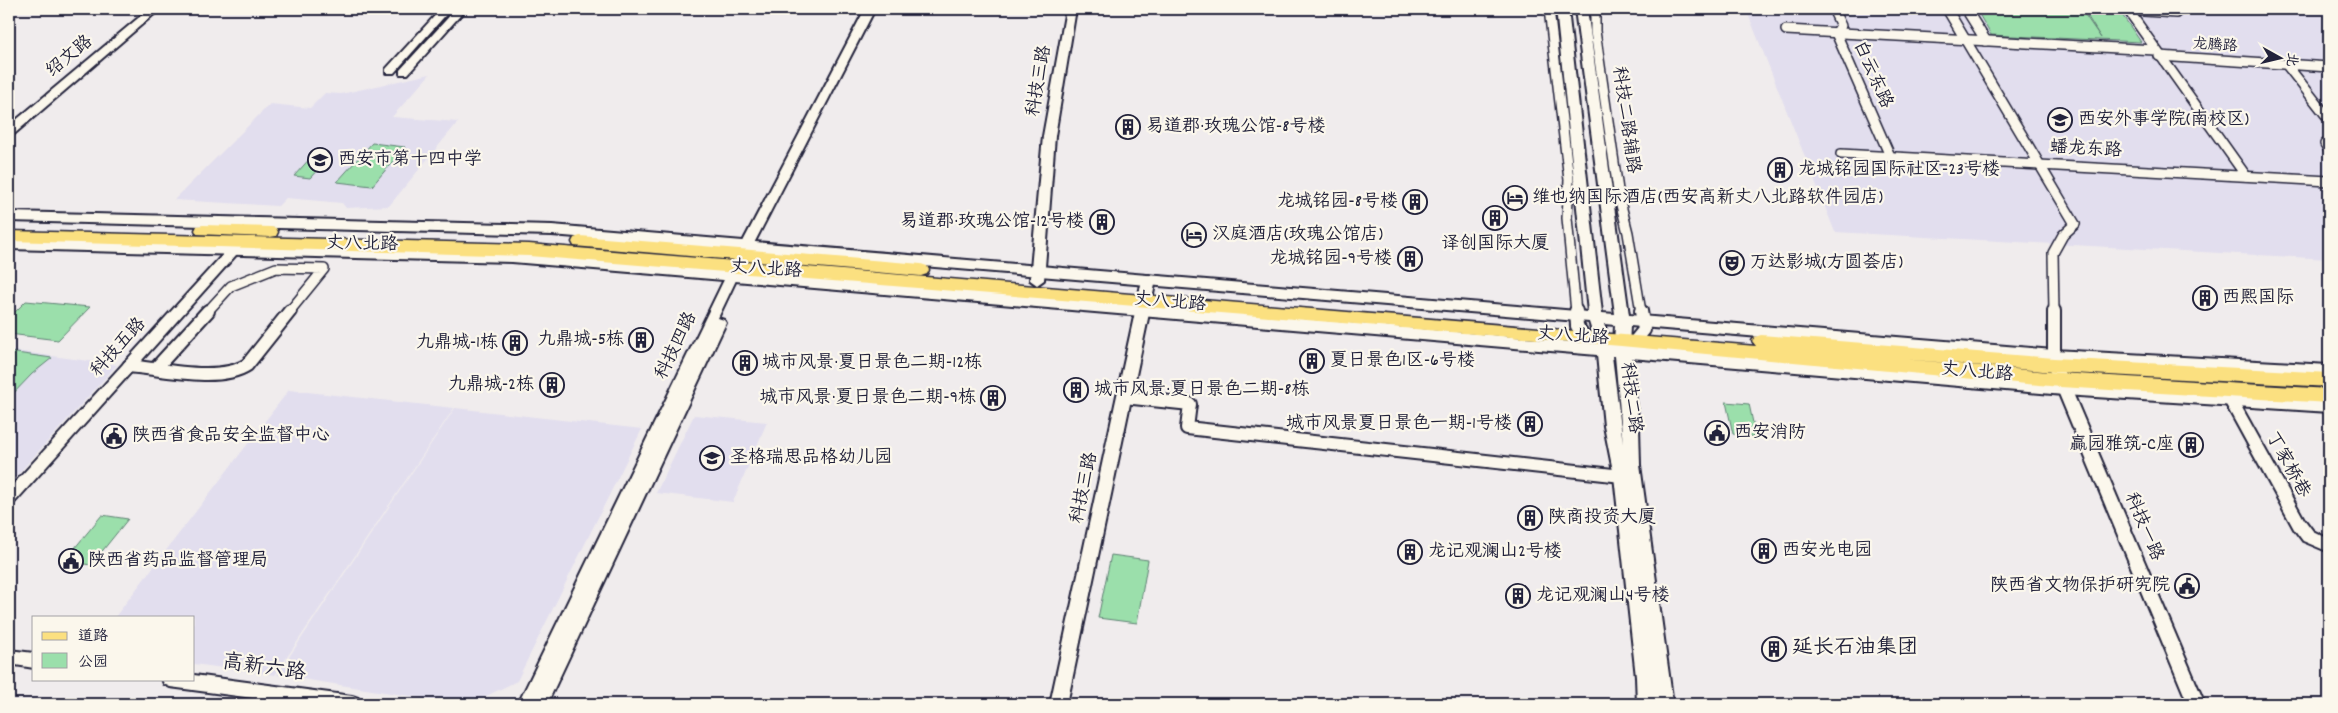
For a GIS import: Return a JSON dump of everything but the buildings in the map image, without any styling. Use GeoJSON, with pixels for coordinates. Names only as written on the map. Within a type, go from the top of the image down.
{"type":"FeatureCollection","features":[{"type":"Feature","properties":{"kind":"main road","name":"科技二路"},"geometry":{"type":"LineString","coordinates":[[1562,9],[1590,333],[1622,476],[1645,677],[1646,704]]}},
{"type":"Feature","properties":{"kind":"main road","name":"科技二路"},"geometry":{"type":"LineString","coordinates":[[1581,9],[1631,335],[1632,465],[1658,671],[1664,704]]}},
{"type":"Feature","properties":{"kind":"main road"},"geometry":{"type":"LineString","coordinates":[[9,217],[246,237]]}},
{"type":"Feature","properties":{"kind":"main road","name":"丈八北路"},"geometry":{"type":"LineString","coordinates":[[9,224],[744,262],[1037,275],[1146,295]]}},
{"type":"Feature","properties":{"kind":"main road"},"geometry":{"type":"LineString","coordinates":[[9,244],[552,230],[744,262]]}},
{"type":"Feature","properties":{"kind":"main road","name":"丈八北路"},"geometry":{"type":"LineString","coordinates":[[9,236],[246,237]]}},
{"type":"Feature","properties":{"kind":"main road","name":"丈八北路"},"geometry":{"type":"LineString","coordinates":[[744,262],[2058,372],[2228,395],[2329,396]]}},
{"type":"Feature","properties":{"kind":"main road"},"geometry":{"type":"LineString","coordinates":[[1146,295],[1590,333]]}},
{"type":"Feature","properties":{"kind":"main road"},"geometry":{"type":"LineString","coordinates":[[1631,335],[2058,372],[2329,371]]}},
{"type":"Feature","properties":{"kind":"main road","name":"丈八北路"},"geometry":{"type":"LineString","coordinates":[[2058,372],[2329,380]]}},
{"type":"Feature","properties":{"kind":"main road"},"geometry":{"type":"LineString","coordinates":[[2228,395],[2329,406]]}},
{"type":"Feature","properties":{"kind":"street","name":"绍文路"},"geometry":{"type":"LineString","coordinates":[[9,132],[155,9]]}},
{"type":"Feature","properties":{"kind":"street"},"geometry":{"type":"LineString","coordinates":[[390,70],[446,9]]}},
{"type":"Feature","properties":{"kind":"street"},"geometry":{"type":"LineString","coordinates":[[404,72],[461,9]]}},
{"type":"Feature","properties":{"kind":"street","name":"科技四路"},"geometry":{"type":"LineString","coordinates":[[526,704],[870,9]]}},
{"type":"Feature","properties":{"kind":"street","name":"科技四路"},"geometry":{"type":"LineString","coordinates":[[538,704],[744,262],[879,9]]}},
{"type":"Feature","properties":{"kind":"street","name":"科技三路"},"geometry":{"type":"LineString","coordinates":[[1037,275],[1049,136],[1071,9]]}},
{"type":"Feature","properties":{"kind":"street"},"geometry":{"type":"LineString","coordinates":[[1549,9],[1569,180],[1567,218],[1590,333]]}},
{"type":"Feature","properties":{"kind":"street","name":"科技二路辅路"},"geometry":{"type":"LineString","coordinates":[[1595,9],[1595,31],[1619,197],[1628,233],[1631,335]]}},
{"type":"Feature","properties":{"kind":"street","name":"白云东路"},"geometry":{"type":"LineString","coordinates":[[1833,9],[1841,26],[1836,33],[1890,156]]}},
{"type":"Feature","properties":{"kind":"street"},"geometry":{"type":"LineString","coordinates":[[1947,9],[2074,224],[2063,235],[2053,253],[2058,372]]}},
{"type":"Feature","properties":{"kind":"street"},"geometry":{"type":"LineString","coordinates":[[1966,9],[1986,41]]}},
{"type":"Feature","properties":{"kind":"street"},"geometry":{"type":"LineString","coordinates":[[2173,9],[2176,12],[2128,10],[2246,176]]}},
{"type":"Feature","properties":{"kind":"street"},"geometry":{"type":"LineString","coordinates":[[436,20],[450,21]]}},
{"type":"Feature","properties":{"kind":"street","name":"龙腾路"},"geometry":{"type":"LineString","coordinates":[[1786,30],[1965,39],[2329,67]]}},
{"type":"Feature","properties":{"kind":"street"},"geometry":{"type":"LineString","coordinates":[[2286,64],[2329,119]]}},
{"type":"Feature","properties":{"kind":"street","name":"蟠龙东路"},"geometry":{"type":"LineString","coordinates":[[1841,154],[2329,181]]}},
{"type":"Feature","properties":{"kind":"street","name":"科技五路"},"geometry":{"type":"LineString","coordinates":[[9,499],[246,237]]}},
{"type":"Feature","properties":{"kind":"street"},"geometry":{"type":"LineString","coordinates":[[128,366],[218,375],[238,371],[247,365],[324,268],[276,268],[230,286],[156,368]]}},
{"type":"Feature","properties":{"kind":"street","name":"科技三路"},"geometry":{"type":"LineString","coordinates":[[1058,704],[1146,295]]}},
{"type":"Feature","properties":{"kind":"street","name":"科技一路"},"geometry":{"type":"LineString","coordinates":[[2058,372],[2197,704]]}},
{"type":"Feature","properties":{"kind":"street","name":"丁家桥巷"},"geometry":{"type":"LineString","coordinates":[[2228,395],[2299,524],[2308,536],[2329,546]]}},
{"type":"Feature","properties":{"kind":"street"},"geometry":{"type":"LineString","coordinates":[[1124,397],[1190,404],[1187,428],[1622,476]]}},
{"type":"Feature","properties":{"kind":"street"},"geometry":{"type":"LineString","coordinates":[[9,657],[32,661]]}},
{"type":"Feature","properties":{"kind":"street","name":"高新六路"},"geometry":{"type":"LineString","coordinates":[[177,680],[352,704]]}},
{"type":"Feature","properties":{"kind":"shaded area","name":"西安外事学院(南校区)"},"geometry":{"type":"Polygon","coordinates":[[[1746,9],[2329,9],[2329,259],[1835,232],[1746,9]]]}},
{"type":"Feature","properties":{"kind":"shaded area","name":"西安市第十四中学"},"geometry":{"type":"Polygon","coordinates":[[[430,74],[392,117],[458,122],[389,206],[346,208],[342,203],[286,198],[278,206],[174,200],[270,104],[310,108],[325,93],[341,94],[430,74]]]}},
{"type":"Feature","properties":{"kind":"shaded area"},"geometry":{"type":"Polygon","coordinates":[[[9,350],[117,365],[9,484],[9,350]]]}},
{"type":"Feature","properties":{"kind":"shaded area"},"geometry":{"type":"Polygon","coordinates":[[[289,390],[454,408],[275,675],[195,664],[195,616],[116,616],[289,390]]]}},
{"type":"Feature","properties":{"kind":"shaded area"},"geometry":{"type":"Polygon","coordinates":[[[455,408],[642,429],[517,681],[470,704],[460,704],[277,675],[455,408]]]}},
{"type":"Feature","properties":{"kind":"shaded area","name":"圣格瑞思品格幼儿园"},"geometry":{"type":"Polygon","coordinates":[[[694,415],[767,422],[733,502],[656,493],[694,415]]]}},
{"type":"Feature","properties":{"kind":"green space"},"geometry":{"type":"Polygon","coordinates":[[[1976,9],[2081,9],[2101,38],[2083,9],[2118,9],[2141,42],[1991,35],[1976,9]]]}},
{"type":"Feature","properties":{"kind":"green space"},"geometry":{"type":"Polygon","coordinates":[[[372,143],[405,147],[372,186],[337,182],[372,143]]]}},
{"type":"Feature","properties":{"kind":"green space"},"geometry":{"type":"Polygon","coordinates":[[[314,154],[330,156],[310,178],[294,176],[314,154]]]}},
{"type":"Feature","properties":{"kind":"green space"},"geometry":{"type":"Polygon","coordinates":[[[26,301],[90,307],[58,340],[9,334],[9,318],[26,301]]]}},
{"type":"Feature","properties":{"kind":"green space"},"geometry":{"type":"Polygon","coordinates":[[[9,352],[52,358],[32,374],[9,398],[9,352]]]}},
{"type":"Feature","properties":{"kind":"green space"},"geometry":{"type":"Polygon","coordinates":[[[1726,402],[1749,404],[1756,437],[1733,434],[1726,402]]]}},
{"type":"Feature","properties":{"kind":"green space"},"geometry":{"type":"Polygon","coordinates":[[[102,515],[128,519],[91,565],[64,561],[102,515]]]}},
{"type":"Feature","properties":{"kind":"green space"},"geometry":{"type":"Polygon","coordinates":[[[1111,555],[1148,560],[1137,623],[1098,618],[1111,555]]]}},
{"type":"Feature","properties":{"kind":"place","name":"西安外事学院(南校区)"},"geometry":{"type":"Point","coordinates":[2060,120]}},
{"type":"Feature","properties":{"kind":"place","name":"易道郡·玫瑰公馆-8号楼"},"geometry":{"type":"Point","coordinates":[1128,127]}},
{"type":"Feature","properties":{"kind":"place","name":"西安市第十四中学"},"geometry":{"type":"Point","coordinates":[320,160]}},
{"type":"Feature","properties":{"kind":"place","name":"龙城铭园国际社区-23号楼"},"geometry":{"type":"Point","coordinates":[1780,170]}},
{"type":"Feature","properties":{"kind":"place","name":"维也纳国际酒店(西安高新丈八北路软件园店)"},"geometry":{"type":"Point","coordinates":[1515,198]}},
{"type":"Feature","properties":{"kind":"place","name":"龙城铭园-8号楼"},"geometry":{"type":"Point","coordinates":[1415,202]}},
{"type":"Feature","properties":{"kind":"place","name":"译创国际大厦"},"geometry":{"type":"Point","coordinates":[1495,218]}},
{"type":"Feature","properties":{"kind":"place","name":"易道郡·玫瑰公馆-12号楼"},"geometry":{"type":"Point","coordinates":[1102,222]}},
{"type":"Feature","properties":{"kind":"place","name":"汉庭酒店(玫瑰公馆店)"},"geometry":{"type":"Point","coordinates":[1194,235]}},
{"type":"Feature","properties":{"kind":"place","name":"龙城铭园-9号楼"},"geometry":{"type":"Point","coordinates":[1410,259]}},
{"type":"Feature","properties":{"kind":"place","name":"万达影城(方圆荟店)"},"geometry":{"type":"Point","coordinates":[1732,263]}},
{"type":"Feature","properties":{"kind":"place","name":"西熙国际"},"geometry":{"type":"Point","coordinates":[2205,298]}},
{"type":"Feature","properties":{"kind":"place","name":"九鼎城-5栋"},"geometry":{"type":"Point","coordinates":[641,340]}},
{"type":"Feature","properties":{"kind":"place","name":"九鼎城-1栋"},"geometry":{"type":"Point","coordinates":[515,343]}},
{"type":"Feature","properties":{"kind":"place","name":"夏日景色1区-6号楼"},"geometry":{"type":"Point","coordinates":[1312,361]}},
{"type":"Feature","properties":{"kind":"place","name":"城市风景·夏日景色二期-12栋"},"geometry":{"type":"Point","coordinates":[745,363]}},
{"type":"Feature","properties":{"kind":"place","name":"九鼎城-2栋"},"geometry":{"type":"Point","coordinates":[552,385]}},
{"type":"Feature","properties":{"kind":"place","name":"城市风景·夏日景色二期-8栋"},"geometry":{"type":"Point","coordinates":[1076,390]}},
{"type":"Feature","properties":{"kind":"place","name":"城市风景·夏日景色二期-9栋"},"geometry":{"type":"Point","coordinates":[993,398]}},
{"type":"Feature","properties":{"kind":"place","name":"城市风景夏日景色一期-1号楼"},"geometry":{"type":"Point","coordinates":[1530,424]}},
{"type":"Feature","properties":{"kind":"place","name":"西安消防"},"geometry":{"type":"Point","coordinates":[1717,433]}},
{"type":"Feature","properties":{"kind":"place","name":"陕西省食品安全监督中心"},"geometry":{"type":"Point","coordinates":[114,436]}},
{"type":"Feature","properties":{"kind":"place","name":"赢园雅筑-C座"},"geometry":{"type":"Point","coordinates":[2191,445]}},
{"type":"Feature","properties":{"kind":"place","name":"圣格瑞思品格幼儿园"},"geometry":{"type":"Point","coordinates":[712,458]}},
{"type":"Feature","properties":{"kind":"place","name":"陕商投资大厦"},"geometry":{"type":"Point","coordinates":[1530,518]}},
{"type":"Feature","properties":{"kind":"place","name":"西安光电园"},"geometry":{"type":"Point","coordinates":[1764,551]}},
{"type":"Feature","properties":{"kind":"place","name":"龙记观澜山2号楼"},"geometry":{"type":"Point","coordinates":[1410,552]}},
{"type":"Feature","properties":{"kind":"place","name":"陕西省药品监督管理局"},"geometry":{"type":"Point","coordinates":[71,561]}},
{"type":"Feature","properties":{"kind":"place","name":"陕西省文物保护研究院"},"geometry":{"type":"Point","coordinates":[2187,586]}},
{"type":"Feature","properties":{"kind":"place","name":"龙记观澜山4号楼"},"geometry":{"type":"Point","coordinates":[1518,596]}},
{"type":"Feature","properties":{"kind":"place","name":"延长石油集团"},"geometry":{"type":"Point","coordinates":[1774,649]}}]}
